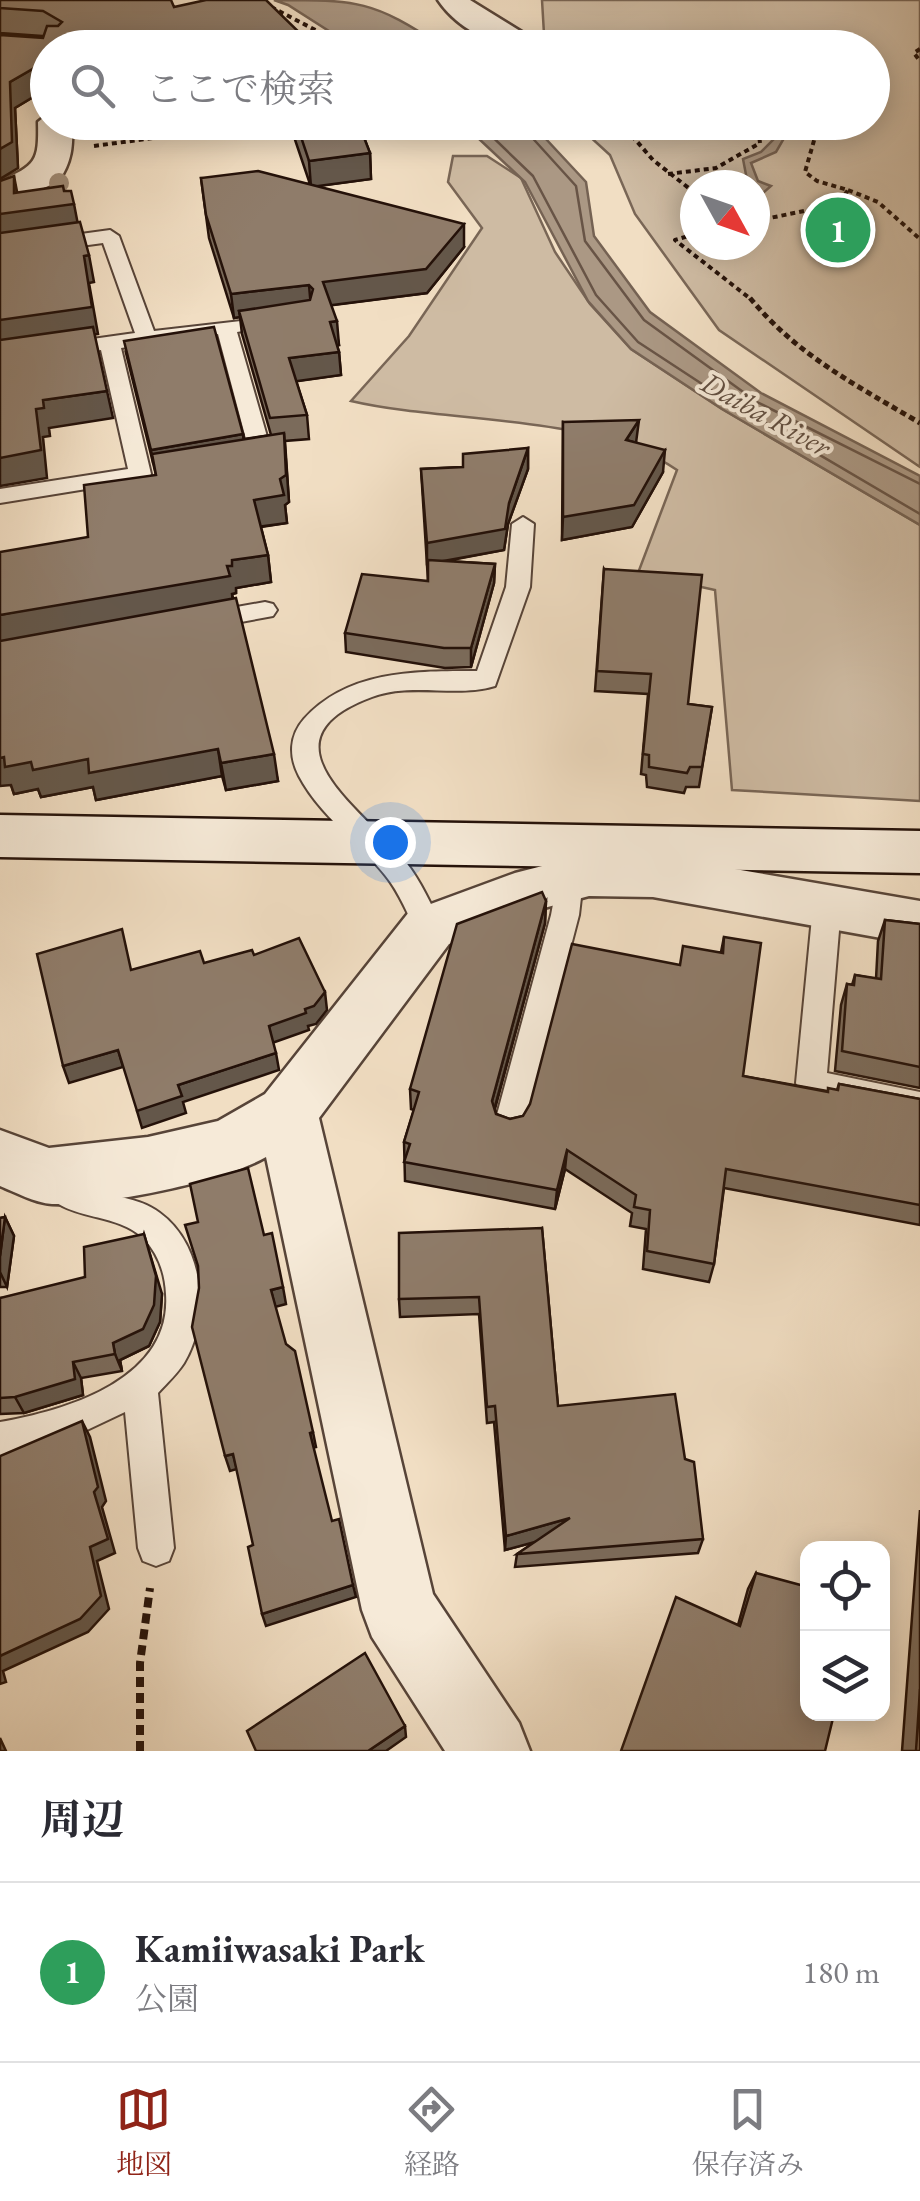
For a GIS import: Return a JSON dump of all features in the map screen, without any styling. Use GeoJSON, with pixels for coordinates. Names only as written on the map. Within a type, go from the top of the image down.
{"type":"FeatureCollection","features":[{"type":"Feature","properties":{"kind":"street"},"geometry":{"type":"LineString","coordinates":[[454,0],[458,6],[505,30]]}},
{"type":"Feature","properties":{"kind":"street"},"geometry":{"type":"LineString","coordinates":[[0,194],[45,174],[55,140]]}},
{"type":"Feature","properties":{"kind":"street"},"geometry":{"type":"LineString","coordinates":[[0,836],[920,852]]}},
{"type":"Feature","properties":{"kind":"street"},"geometry":{"type":"LineString","coordinates":[[24,1167],[148,1165],[231,1145],[287,1114],[428,928],[520,893],[569,880],[624,874],[653,876],[920,924]]}},
{"type":"Feature","properties":{"kind":"street"},"geometry":{"type":"LineString","coordinates":[[287,1114],[399,1610],[492,1751]]}},
{"type":"Feature","properties":{"kind":"lane"},"geometry":{"type":"LineString","coordinates":[[0,252],[110,236],[146,339]]}},
{"type":"Feature","properties":{"kind":"lane"},"geometry":{"type":"LineString","coordinates":[[0,358],[304,316]]}},
{"type":"Feature","properties":{"kind":"lane"},"geometry":{"type":"LineString","coordinates":[[226,328],[261,454]]}},
{"type":"Feature","properties":{"kind":"lane"},"geometry":{"type":"LineString","coordinates":[[0,496],[149,472],[109,342]]}},
{"type":"Feature","properties":{"kind":"lane"},"geometry":{"type":"LineString","coordinates":[[428,928],[394,866],[324,796],[302,750],[304,736],[328,709],[380,684],[401,680],[486,680],[518,587],[523,524]]}},
{"type":"Feature","properties":{"kind":"lane"},"geometry":{"type":"LineString","coordinates":[[170,626],[265,610]]}},
{"type":"Feature","properties":{"kind":"lane"},"geometry":{"type":"LineString","coordinates":[[510,1122],[566,915],[569,880]]}},
{"type":"Feature","properties":{"kind":"lane"},"geometry":{"type":"LineString","coordinates":[[827,907],[811,1083],[920,1105]]}},
{"type":"Feature","properties":{"kind":"lane"},"geometry":{"type":"LineString","coordinates":[[0,1439],[51,1430],[140,1387],[174,1348],[182,1291],[175,1251],[162,1230],[124,1210],[78,1202],[24,1167]]}},
{"type":"Feature","properties":{"kind":"lane"},"geometry":{"type":"LineString","coordinates":[[140,1387],[156,1548]]}},
{"type":"Feature","properties":{"kind":"path"},"geometry":{"type":"LineString","coordinates":[[259,3],[321,30]]}},
{"type":"Feature","properties":{"kind":"path"},"geometry":{"type":"LineString","coordinates":[[920,48],[914,53],[920,61]]}},
{"type":"Feature","properties":{"kind":"path"},"geometry":{"type":"LineString","coordinates":[[637,140],[680,182]]}},
{"type":"Feature","properties":{"kind":"path"},"geometry":{"type":"LineString","coordinates":[[668,174],[716,168],[724,159],[749,150],[759,140]]}},
{"type":"Feature","properties":{"kind":"path"},"geometry":{"type":"LineString","coordinates":[[814,140],[805,172],[817,181],[878,202],[920,239]]}},
{"type":"Feature","properties":{"kind":"path"},"geometry":{"type":"LineString","coordinates":[[770,217],[814,209],[834,210],[848,190]]}},
{"type":"Feature","properties":{"kind":"path"},"geometry":{"type":"LineString","coordinates":[[701,260],[750,298],[778,332],[846,382],[920,422]]}},
{"type":"Feature","properties":{"kind":"path"},"geometry":{"type":"LineString","coordinates":[[140,1751],[140,1663],[156,1548]]}},
{"type":"Feature","properties":{"kind":"shaded area"},"geometry":{"type":"Polygon","coordinates":[[[542,0],[920,0],[920,467],[719,330],[635,214],[610,155],[594,140],[890,140],[890,30],[544,30],[542,0]]]}},
{"type":"Feature","properties":{"kind":"shaded area"},"geometry":{"type":"Polygon","coordinates":[[[453,156],[487,156],[521,178],[555,252],[590,304],[631,349],[722,409],[920,525],[920,801],[732,790],[715,590],[638,573],[677,470],[605,438],[564,429],[351,401],[409,336],[482,228],[448,182],[453,156]]]}},
{"type":"Feature","properties":{"kind":"water"},"geometry":{"type":"Polygon","coordinates":[[[274,0],[346,2],[381,11],[415,30],[327,30],[274,0]]]}},
{"type":"Feature","properties":{"kind":"water","name":"Daiba River"},"geometry":{"type":"Polygon","coordinates":[[[480,140],[547,140],[586,182],[594,236],[650,312],[761,393],[920,476],[920,525],[722,409],[631,349],[588,301],[525,182],[480,140]]]}},
{"type":"Feature","properties":{"kind":"water"},"geometry":{"type":"Polygon","coordinates":[[[773,140],[783,140],[776,152],[751,163],[754,170],[745,170],[743,159],[761,152],[773,140]]]}},
{"type":"Feature","properties":{"kind":"building"},"geometry":{"type":"Polygon","coordinates":[[[0,0],[171,0],[174,7],[206,0],[266,0],[297,30],[46,30],[47,26],[62,22],[43,11],[0,8],[0,0]]]}},
{"type":"Feature","properties":{"kind":"building"},"geometry":{"type":"Polygon","coordinates":[[[0,35],[30,37],[30,70],[10,82],[12,142],[0,149],[0,35]]]}},
{"type":"Feature","properties":{"kind":"building"},"geometry":{"type":"Polygon","coordinates":[[[302,140],[365,140],[370,153],[309,161],[302,140]]]}},
{"type":"Feature","properties":{"kind":"building"},"geometry":{"type":"Polygon","coordinates":[[[258,171],[464,224],[426,269],[323,282],[337,321],[330,322],[339,352],[289,358],[307,415],[270,418],[239,311],[310,300],[313,289],[309,285],[231,294],[206,215],[201,178],[258,171]]]}},
{"type":"Feature","properties":{"kind":"building"},"geometry":{"type":"Polygon","coordinates":[[[14,176],[14,193],[63,186],[64,191],[71,191],[74,204],[0,214],[0,181],[14,176]]]}},
{"type":"Feature","properties":{"kind":"building"},"geometry":{"type":"Polygon","coordinates":[[[80,222],[89,255],[84,256],[92,307],[0,320],[0,233],[80,222]]]}},
{"type":"Feature","properties":{"kind":"building"},"geometry":{"type":"Polygon","coordinates":[[[93,327],[107,391],[43,400],[44,408],[36,409],[41,450],[0,458],[0,340],[93,327]]]}},
{"type":"Feature","properties":{"kind":"building"},"geometry":{"type":"Polygon","coordinates":[[[214,327],[243,434],[151,450],[124,341],[214,327]]]}},
{"type":"Feature","properties":{"kind":"building"},"geometry":{"type":"Polygon","coordinates":[[[639,420],[626,440],[665,450],[634,505],[563,517],[563,422],[639,420]]]}},
{"type":"Feature","properties":{"kind":"building"},"geometry":{"type":"Polygon","coordinates":[[[284,433],[286,475],[280,479],[284,495],[254,500],[268,555],[232,560],[232,566],[227,566],[230,576],[0,615],[0,552],[88,537],[84,485],[156,475],[152,454],[284,433]]]}},
{"type":"Feature","properties":{"kind":"building"},"geometry":{"type":"Polygon","coordinates":[[[528,448],[509,503],[505,529],[427,543],[421,469],[463,467],[463,454],[528,448]]]}},
{"type":"Feature","properties":{"kind":"building"},"geometry":{"type":"Polygon","coordinates":[[[428,560],[495,564],[471,648],[444,648],[345,633],[362,574],[428,581],[428,560]]]}},
{"type":"Feature","properties":{"kind":"building"},"geometry":{"type":"Polygon","coordinates":[[[604,569],[702,575],[688,704],[712,707],[702,767],[690,767],[687,773],[649,767],[649,755],[643,754],[651,674],[597,671],[604,569]]]}},
{"type":"Feature","properties":{"kind":"building"},"geometry":{"type":"Polygon","coordinates":[[[236,598],[274,754],[221,763],[218,749],[89,773],[88,759],[33,770],[31,762],[5,767],[4,757],[0,758],[0,641],[236,598]]]}},
{"type":"Feature","properties":{"kind":"building"},"geometry":{"type":"Polygon","coordinates":[[[542,892],[546,901],[492,1101],[496,1114],[510,1119],[523,1116],[530,1104],[572,944],[680,965],[683,946],[723,953],[724,937],[761,943],[743,1076],[828,1092],[828,1088],[838,1090],[839,1084],[920,1099],[920,1205],[726,1169],[714,1264],[647,1251],[650,1210],[634,1207],[636,1195],[567,1150],[557,1190],[404,1162],[410,1144],[404,1142],[419,1092],[410,1089],[457,924],[542,892]]]}},
{"type":"Feature","properties":{"kind":"building"},"geometry":{"type":"Polygon","coordinates":[[[885,920],[920,924],[920,1067],[842,1051],[847,984],[854,985],[855,975],[881,979],[885,920]]]}},
{"type":"Feature","properties":{"kind":"building"},"geometry":{"type":"Polygon","coordinates":[[[122,929],[131,970],[200,951],[204,963],[252,950],[254,955],[299,938],[325,992],[314,1006],[305,1009],[306,1013],[269,1026],[276,1053],[178,1085],[182,1096],[137,1111],[118,1050],[63,1066],[37,954],[122,929]]]}},
{"type":"Feature","properties":{"kind":"building"},"geometry":{"type":"Polygon","coordinates":[[[248,1168],[264,1235],[272,1233],[283,1287],[271,1290],[286,1344],[295,1351],[313,1432],[310,1433],[332,1521],[339,1519],[353,1585],[262,1614],[248,1547],[253,1545],[233,1454],[225,1456],[192,1327],[199,1288],[198,1266],[185,1225],[198,1222],[190,1184],[248,1168]]]}},
{"type":"Feature","properties":{"kind":"building"},"geometry":{"type":"Polygon","coordinates":[[[5,1217],[0,1256],[0,1218],[5,1217]]]}},
{"type":"Feature","properties":{"kind":"building"},"geometry":{"type":"Polygon","coordinates":[[[542,1228],[558,1406],[675,1394],[685,1459],[694,1462],[703,1539],[517,1554],[570,1518],[506,1536],[495,1406],[487,1407],[479,1297],[399,1299],[399,1233],[542,1228]]]}},
{"type":"Feature","properties":{"kind":"building"},"geometry":{"type":"Polygon","coordinates":[[[144,1234],[156,1276],[154,1305],[143,1329],[113,1343],[115,1354],[73,1362],[75,1379],[0,1398],[0,1298],[85,1277],[84,1247],[144,1234]]]}},
{"type":"Feature","properties":{"kind":"building"},"geometry":{"type":"Polygon","coordinates":[[[82,1421],[98,1487],[94,1492],[108,1539],[90,1547],[101,1596],[80,1619],[0,1656],[0,1456],[82,1421]]]}},
{"type":"Feature","properties":{"kind":"building"},"geometry":{"type":"Polygon","coordinates":[[[756,1573],[800,1585],[800,1721],[832,1721],[825,1751],[621,1751],[676,1597],[740,1626],[756,1573]]]}},
{"type":"Feature","properties":{"kind":"building"},"geometry":{"type":"Polygon","coordinates":[[[365,1653],[405,1726],[368,1751],[256,1751],[247,1731],[365,1653]]]}},
{"type":"Feature","properties":{"kind":"building"},"geometry":{"type":"Polygon","coordinates":[[[920,1689],[920,1751],[916,1751],[920,1689]]]}},
{"type":"Feature","properties":{"kind":"place","name":"Kamiiwasaki Park"},"geometry":{"type":"Point","coordinates":[838,230]}}]}
